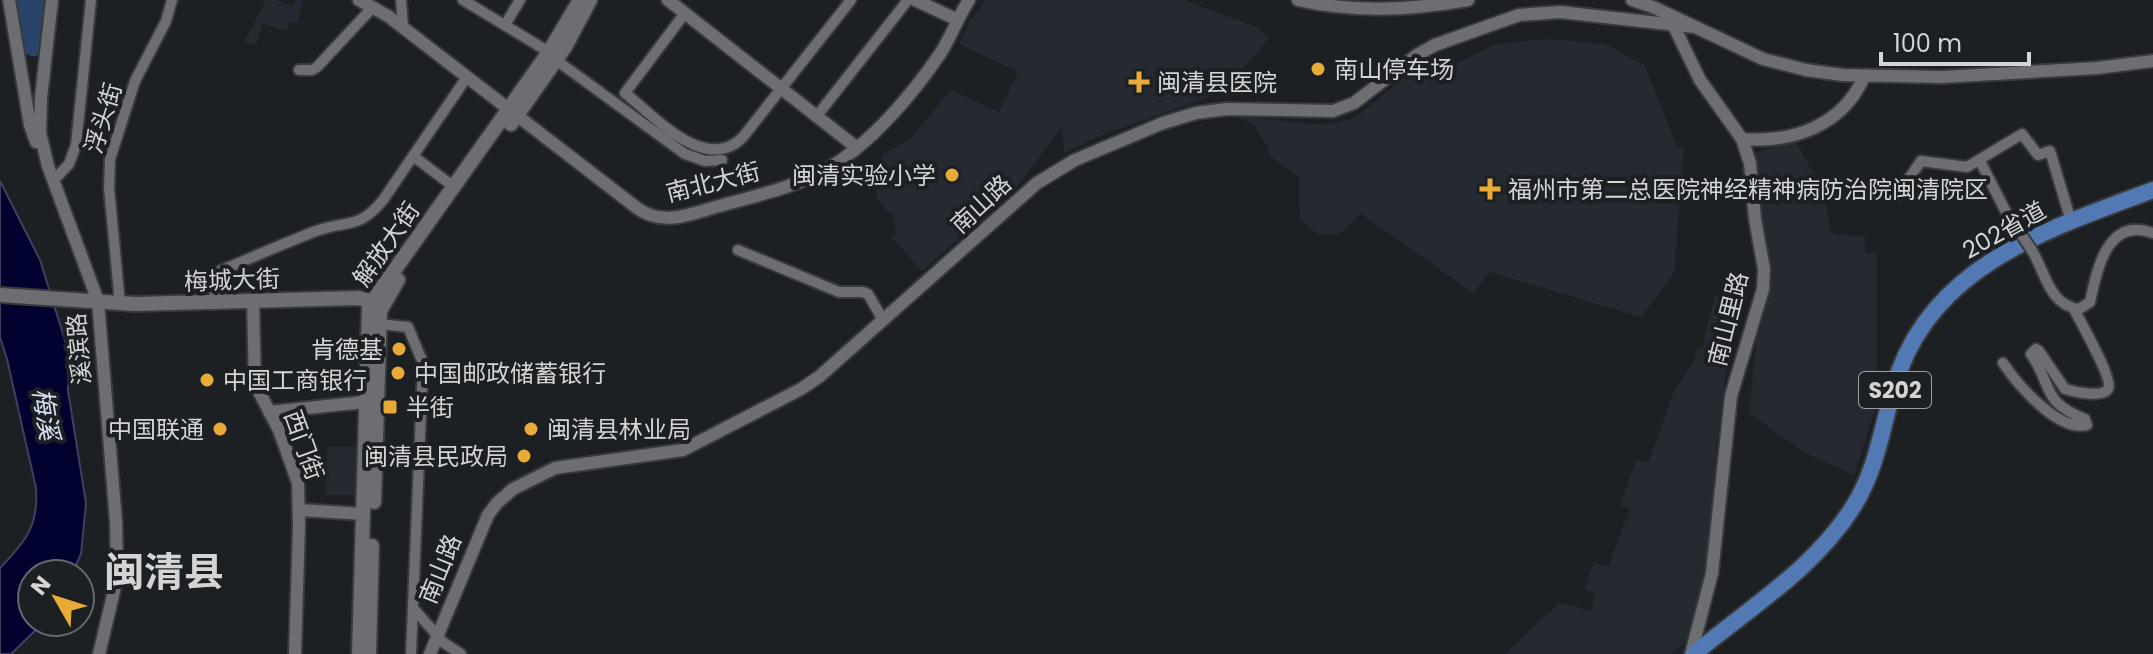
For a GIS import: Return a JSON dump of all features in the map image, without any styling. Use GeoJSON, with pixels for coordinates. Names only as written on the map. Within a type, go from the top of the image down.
{"type":"FeatureCollection","features":[{"type":"Feature","properties":{"kind":"main road","name":"解放大街"},"geometry":{"type":"LineString","coordinates":[[553,56],[580,0]]}},
{"type":"Feature","properties":{"kind":"main road","name":"解放大街"},"geometry":{"type":"LineString","coordinates":[[359,654],[368,313],[513,113],[590,0]]}},
{"type":"Feature","properties":{"kind":"main road","name":"解放大街"},"geometry":{"type":"LineString","coordinates":[[369,654],[379,325],[376,303],[454,187],[513,113]]}},
{"type":"Feature","properties":{"kind":"main road","name":"202省道"},"geometry":{"type":"LineString","coordinates":[[1693,654],[1809,561],[1852,509],[1869,474],[1904,361],[1925,323],[1941,303],[1965,279],[2029,239],[2153,190]]}},
{"type":"Feature","properties":{"kind":"main road","name":"梅城大街"},"geometry":{"type":"LineString","coordinates":[[0,295],[120,304],[359,298],[376,303]]}},
{"type":"Feature","properties":{"kind":"street"},"geometry":{"type":"LineString","coordinates":[[9,0],[30,125],[48,166]]}},
{"type":"Feature","properties":{"kind":"street","name":"溪滨路"},"geometry":{"type":"LineString","coordinates":[[52,0],[40,111],[41,142],[90,301],[117,555],[114,591],[99,654]]}},
{"type":"Feature","properties":{"kind":"street"},"geometry":{"type":"LineString","coordinates":[[53,181],[69,164],[76,145],[91,0]]}},
{"type":"Feature","properties":{"kind":"street","name":"浮头街"},"geometry":{"type":"LineString","coordinates":[[120,304],[109,188],[110,159],[135,81],[162,30],[172,0]]}},
{"type":"Feature","properties":{"kind":"street","name":"南北大街"},"geometry":{"type":"LineString","coordinates":[[359,0],[403,27],[645,214],[663,218],[686,216],[798,182],[828,169],[856,147],[917,85],[947,43],[969,0]]}},
{"type":"Feature","properties":{"kind":"street"},"geometry":{"type":"LineString","coordinates":[[401,0],[403,27]]}},
{"type":"Feature","properties":{"kind":"street"},"geometry":{"type":"LineString","coordinates":[[463,0],[481,4],[505,25],[553,56],[679,151],[705,161],[722,160]]}},
{"type":"Feature","properties":{"kind":"street"},"geometry":{"type":"LineString","coordinates":[[505,25],[520,0]]}},
{"type":"Feature","properties":{"kind":"street"},"geometry":{"type":"LineString","coordinates":[[668,0],[684,7],[856,147]]}},
{"type":"Feature","properties":{"kind":"street"},"geometry":{"type":"LineString","coordinates":[[684,7],[625,93],[684,140],[706,149],[731,146],[743,137],[851,0]]}},
{"type":"Feature","properties":{"kind":"street"},"geometry":{"type":"LineString","coordinates":[[816,117],[908,0]]}},
{"type":"Feature","properties":{"kind":"street"},"geometry":{"type":"LineString","coordinates":[[915,0],[958,20]]}},
{"type":"Feature","properties":{"kind":"street"},"geometry":{"type":"LineString","coordinates":[[1298,0],[1322,4],[1403,5],[1468,0]]}},
{"type":"Feature","properties":{"kind":"street"},"geometry":{"type":"LineString","coordinates":[[1632,0],[1670,20]]}},
{"type":"Feature","properties":{"kind":"street"},"geometry":{"type":"LineString","coordinates":[[299,70],[317,67],[373,7]]}},
{"type":"Feature","properties":{"kind":"street","name":"南山路"},"geometry":{"type":"LineString","coordinates":[[430,654],[484,521],[497,503],[513,489],[555,468],[665,454],[691,447],[807,386],[1037,183],[1075,160],[1163,123],[1196,113],[1227,109],[1333,111],[1354,103],[1435,45],[1519,15],[1560,12],[1670,20],[1694,27],[1777,63],[1864,77]]}},
{"type":"Feature","properties":{"kind":"street","name":"南山里路"},"geometry":{"type":"LineString","coordinates":[[1670,20],[1700,80],[1742,139],[1750,163],[1764,279],[1731,396],[1712,573],[1693,654]]}},
{"type":"Feature","properties":{"kind":"street"},"geometry":{"type":"LineString","coordinates":[[1742,139],[1791,136],[1825,123],[1852,99],[1864,77],[2001,74],[2153,61]]}},
{"type":"Feature","properties":{"kind":"street"},"geometry":{"type":"LineString","coordinates":[[215,304],[215,273],[320,229],[344,226],[369,214],[383,200],[467,77]]}},
{"type":"Feature","properties":{"kind":"street"},"geometry":{"type":"LineString","coordinates":[[1897,196],[1921,161],[1967,167],[2022,134],[2038,155],[2050,151],[2071,221]]}},
{"type":"Feature","properties":{"kind":"street"},"geometry":{"type":"LineString","coordinates":[[413,156],[454,187]]}},
{"type":"Feature","properties":{"kind":"street"},"geometry":{"type":"LineString","coordinates":[[1980,161],[2005,210],[2042,267],[2048,286],[2059,300],[2074,309],[2109,385],[2101,393],[2065,389],[2039,351],[2036,349],[2031,354],[2050,395],[2064,410],[2085,419],[2087,425],[2081,427],[2061,420],[2027,394],[2003,363]]}},
{"type":"Feature","properties":{"kind":"street"},"geometry":{"type":"LineString","coordinates":[[2074,309],[2090,302],[2100,263],[2116,237],[2132,230],[2153,233]]}},
{"type":"Feature","properties":{"kind":"street"},"geometry":{"type":"LineString","coordinates":[[738,250],[839,292],[868,294],[883,320]]}},
{"type":"Feature","properties":{"kind":"street","name":"西门街"},"geometry":{"type":"LineString","coordinates":[[253,302],[255,384],[295,472],[299,510],[295,654]]}},
{"type":"Feature","properties":{"kind":"street"},"geometry":{"type":"LineString","coordinates":[[388,325],[408,327],[423,363],[411,654]]}},
{"type":"Feature","properties":{"kind":"street"},"geometry":{"type":"LineString","coordinates":[[269,412],[365,402]]}},
{"type":"Feature","properties":{"kind":"street"},"geometry":{"type":"LineString","coordinates":[[299,510],[364,514]]}},
{"type":"Feature","properties":{"kind":"street"},"geometry":{"type":"LineString","coordinates":[[413,608],[448,648],[461,654]]}},
{"type":"Feature","properties":{"kind":"shaded area"},"geometry":{"type":"Polygon","coordinates":[[[14,0],[45,0],[38,54],[35,57],[23,53],[14,0]]]}},
{"type":"Feature","properties":{"kind":"shaded area"},"geometry":{"type":"Polygon","coordinates":[[[266,0],[291,6],[295,0],[304,0],[297,23],[289,22],[287,31],[263,24],[255,46],[244,42],[266,0]]]}},
{"type":"Feature","properties":{"kind":"shaded area"},"geometry":{"type":"Polygon","coordinates":[[[986,0],[1184,0],[1256,27],[1269,38],[1223,92],[1102,135],[1064,153],[1062,127],[1015,189],[922,271],[891,237],[896,233],[893,213],[888,213],[876,197],[882,155],[911,138],[951,90],[999,112],[1018,72],[959,44],[969,22],[986,0]]]}},
{"type":"Feature","properties":{"kind":"shaded area","name":"福州市第二总医院神经精神病防治院闽清院区"},"geometry":{"type":"Polygon","coordinates":[[[1547,39],[1606,44],[1645,66],[1677,147],[1684,147],[1674,273],[1641,317],[1490,272],[1473,293],[1360,213],[1344,231],[1335,235],[1318,234],[1300,217],[1299,177],[1270,156],[1254,125],[1235,116],[1325,125],[1351,119],[1425,61],[1429,77],[1496,44],[1547,39]]]}},
{"type":"Feature","properties":{"kind":"shaded area"},"geometry":{"type":"Polygon","coordinates":[[[1795,140],[1824,193],[1831,233],[1865,237],[1865,253],[1877,253],[1876,407],[1854,475],[1804,452],[1749,413],[1757,333],[1771,281],[1753,154],[1795,140]]]}},
{"type":"Feature","properties":{"kind":"shaded area"},"geometry":{"type":"Polygon","coordinates":[[[1715,296],[1744,304],[1726,372],[1716,453],[1715,512],[1699,598],[1685,643],[1671,654],[1505,654],[1560,602],[1590,611],[1596,594],[1584,589],[1594,562],[1608,567],[1630,509],[1620,505],[1636,460],[1648,463],[1674,391],[1693,363],[1697,348],[1702,348],[1715,296]]]}},
{"type":"Feature","properties":{"kind":"shaded area"},"geometry":{"type":"Polygon","coordinates":[[[327,447],[358,447],[357,495],[326,495],[327,447]]]}},
{"type":"Feature","properties":{"kind":"water","name":"梅溪"},"geometry":{"type":"Polygon","coordinates":[[[0,181],[40,260],[68,350],[68,391],[86,503],[79,558],[16,558],[16,638],[28,638],[11,654],[0,654],[0,568],[17,550],[33,523],[36,488],[0,337],[0,181]]]}},
{"type":"Feature","properties":{"kind":"place","name":"南山停车场"},"geometry":{"type":"Point","coordinates":[1318,69]}},
{"type":"Feature","properties":{"kind":"place","name":"闽清县医院"},"geometry":{"type":"Point","coordinates":[1139,82]}},
{"type":"Feature","properties":{"kind":"place","name":"闽清实验小学"},"geometry":{"type":"Point","coordinates":[952,175]}},
{"type":"Feature","properties":{"kind":"place","name":"福州市第二总医院神经精神病防治院闽清院区"},"geometry":{"type":"Point","coordinates":[1490,189]}},
{"type":"Feature","properties":{"kind":"place","name":"肯德基"},"geometry":{"type":"Point","coordinates":[399,349]}},
{"type":"Feature","properties":{"kind":"place","name":"中国邮政储蓄银行"},"geometry":{"type":"Point","coordinates":[398,373]}},
{"type":"Feature","properties":{"kind":"place","name":"中国工商银行"},"geometry":{"type":"Point","coordinates":[207,380]}},
{"type":"Feature","properties":{"kind":"place","name":"半街"},"geometry":{"type":"Point","coordinates":[390,407]}},
{"type":"Feature","properties":{"kind":"place","name":"中国联通"},"geometry":{"type":"Point","coordinates":[220,429]}},
{"type":"Feature","properties":{"kind":"place","name":"闽清县林业局"},"geometry":{"type":"Point","coordinates":[531,429]}},
{"type":"Feature","properties":{"kind":"place","name":"闽清县民政局"},"geometry":{"type":"Point","coordinates":[524,456]}},
{"type":"Feature","properties":{"kind":"district","name":"闽清县"},"geometry":{"type":"Point","coordinates":[164,572]}}]}
